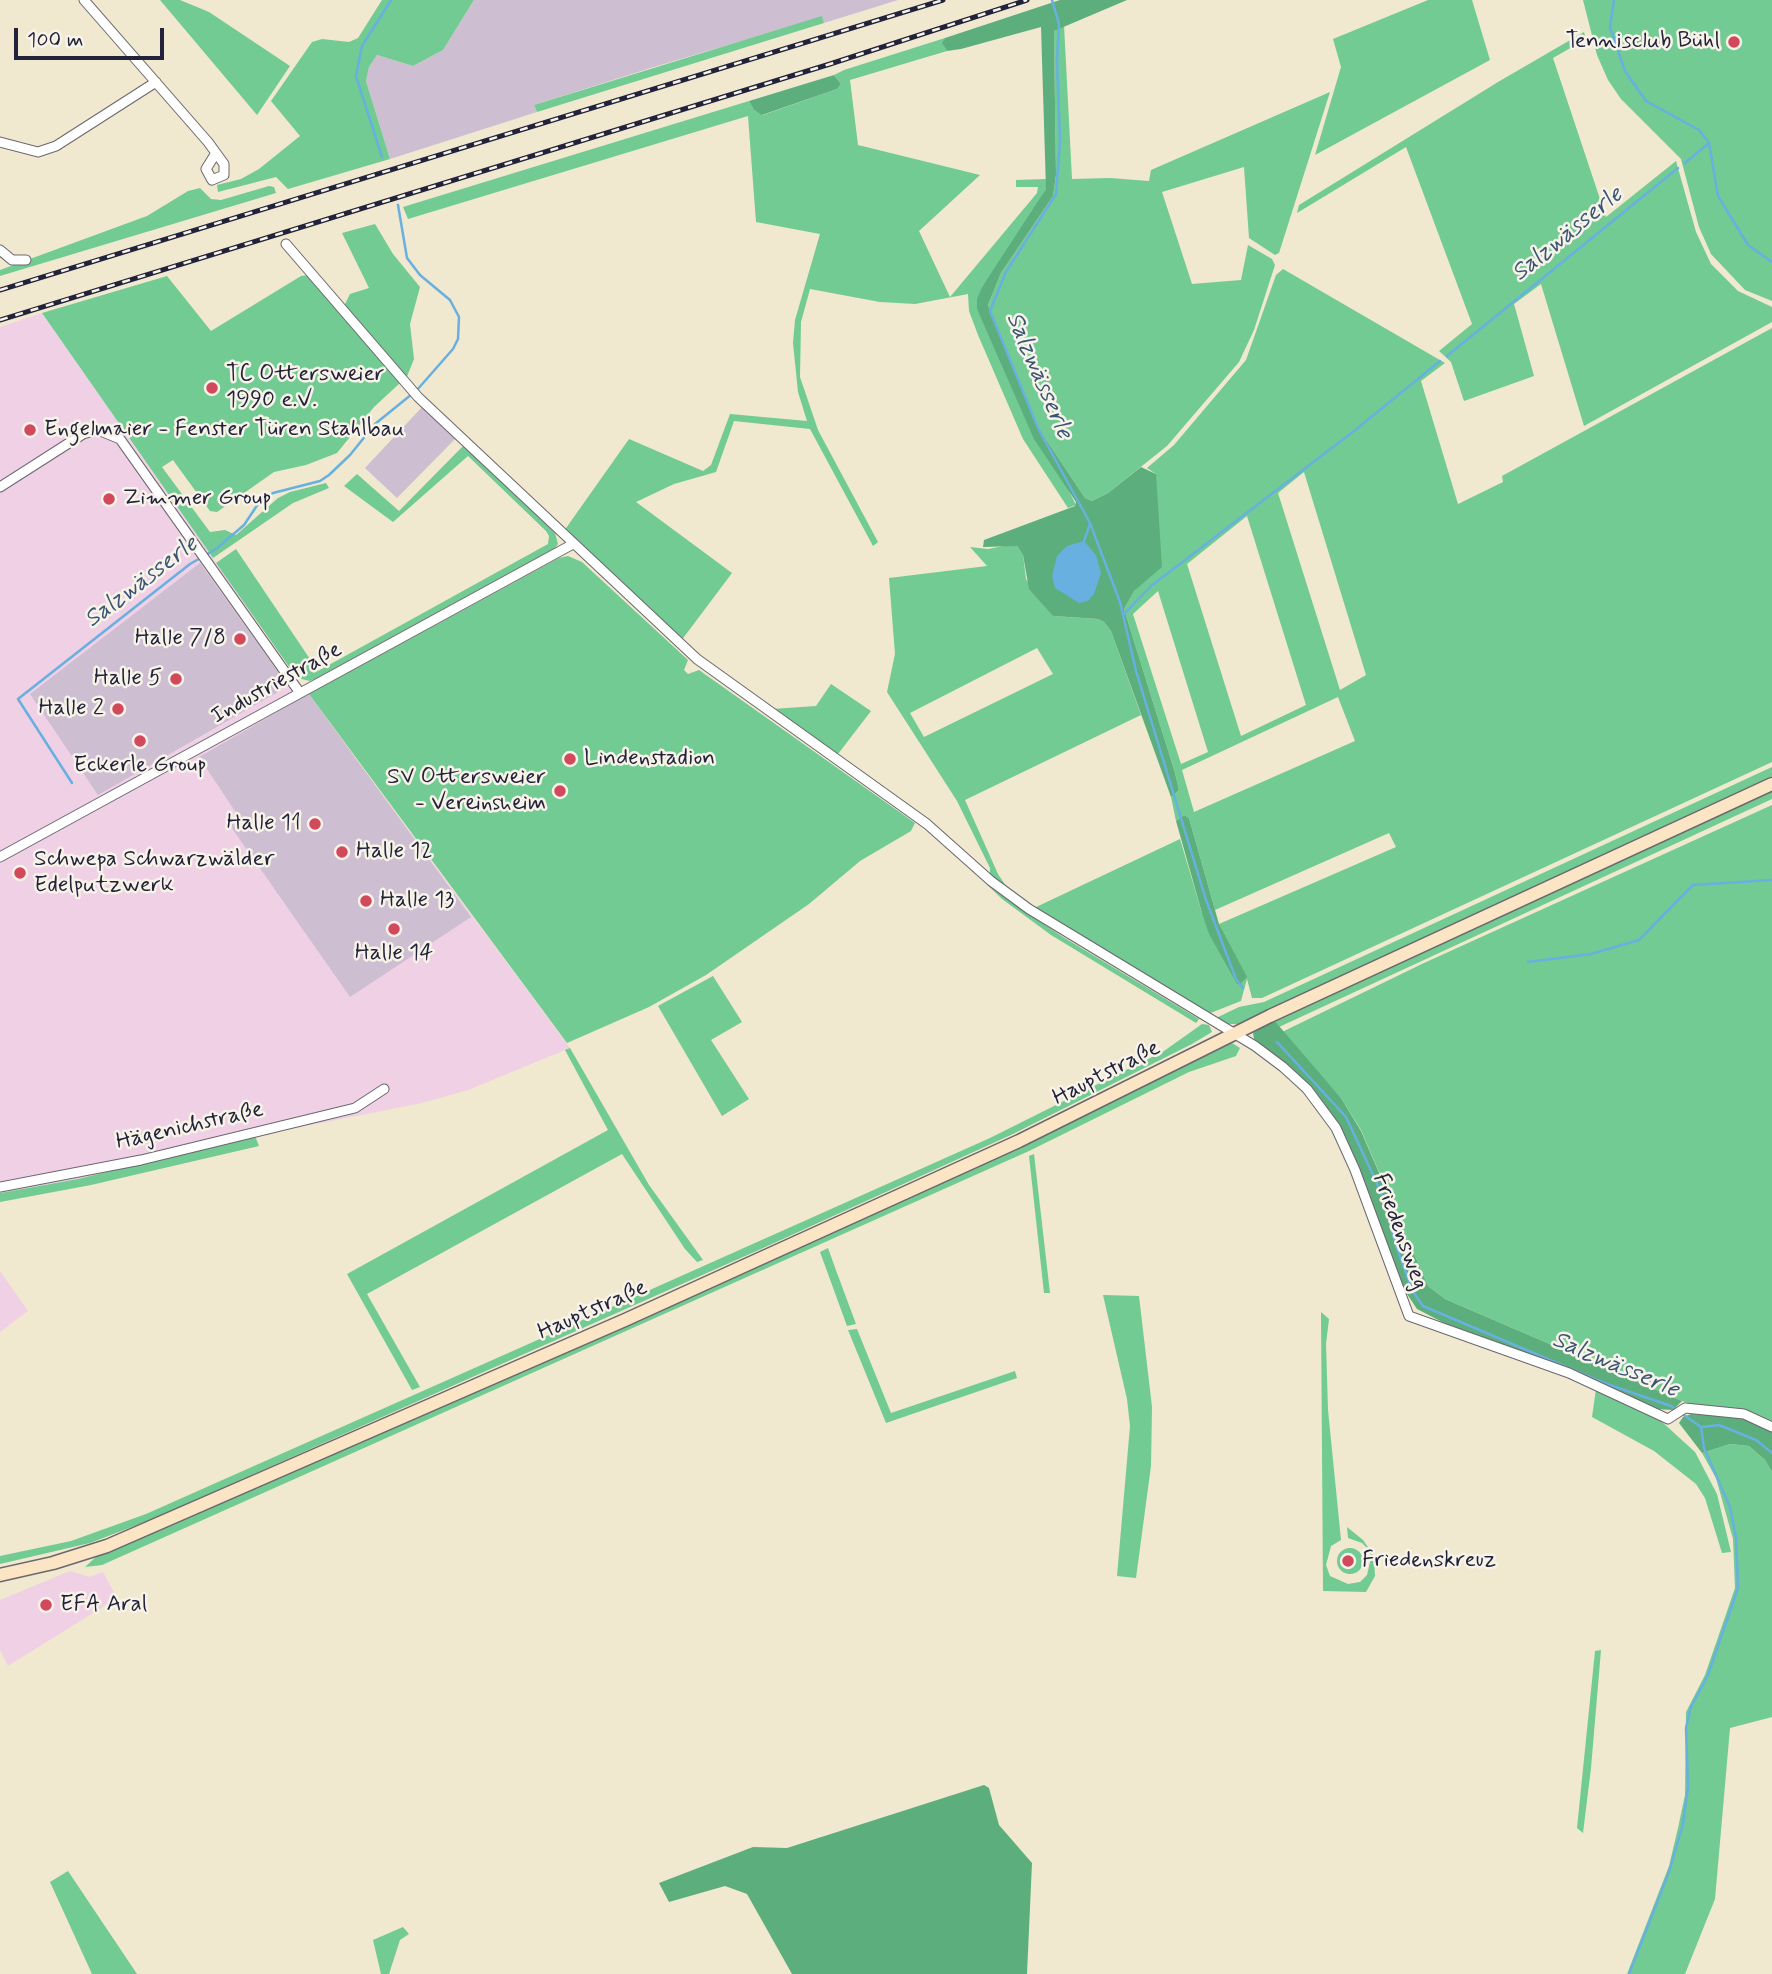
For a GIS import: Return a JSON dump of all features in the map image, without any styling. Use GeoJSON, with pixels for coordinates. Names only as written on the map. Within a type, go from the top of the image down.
{"type":"FeatureCollection","features":[{"type":"Feature","properties":{"kind":"street"},"geometry":{"type":"LineString","coordinates":[[84,0],[216,153]]}},
{"type":"Feature","properties":{"kind":"street"},"geometry":{"type":"LineString","coordinates":[[0,142],[38,152],[55,146],[156,82]]}},
{"type":"Feature","properties":{"kind":"street","name":"Friedensweg"},"geometry":{"type":"LineString","coordinates":[[286,244],[418,397],[697,659],[927,824],[1000,888],[1064,932],[1283,1067],[1307,1089],[1336,1128],[1355,1170],[1409,1316],[1569,1373],[1668,1419],[1685,1408],[1744,1414],[1772,1427]]}},
{"type":"Feature","properties":{"kind":"street"},"geometry":{"type":"LineString","coordinates":[[0,250],[12,260],[26,260]]}},
{"type":"Feature","properties":{"kind":"street"},"geometry":{"type":"LineString","coordinates":[[0,487],[90,431],[105,432],[124,443],[300,693]]}},
{"type":"Feature","properties":{"kind":"street","name":"Industriestraße"},"geometry":{"type":"LineString","coordinates":[[0,857],[573,544]]}},
{"type":"Feature","properties":{"kind":"street","name":"Hauptstraße"},"geometry":{"type":"LineString","coordinates":[[0,1575],[79,1556],[184,1514],[625,1320],[1007,1147],[1231,1034],[1772,784]]}},
{"type":"Feature","properties":{"kind":"street","name":"Hägenichstraße"},"geometry":{"type":"LineString","coordinates":[[0,1187],[141,1160],[355,1108],[384,1090]]}},
{"type":"Feature","properties":{"kind":"shaded area"},"geometry":{"type":"Polygon","coordinates":[[[474,0],[898,0],[824,23],[822,17],[654,67],[534,105],[537,112],[390,159],[366,81],[369,67],[377,55],[413,66],[443,50],[474,0]]]}},
{"type":"Feature","properties":{"kind":"shaded area"},"geometry":{"type":"Polygon","coordinates":[[[42,313],[291,671],[570,1048],[468,1090],[422,1103],[255,1136],[78,1179],[0,1193],[0,327],[42,313]]]}},
{"type":"Feature","properties":{"kind":"shaded area"},"geometry":{"type":"Polygon","coordinates":[[[423,406],[457,437],[397,498],[365,468],[423,406]]]}},
{"type":"Feature","properties":{"kind":"shaded area"},"geometry":{"type":"Polygon","coordinates":[[[200,563],[281,676],[278,692],[98,795],[30,694],[200,563]]]}},
{"type":"Feature","properties":{"kind":"shaded area"},"geometry":{"type":"Polygon","coordinates":[[[309,694],[471,917],[350,997],[229,824],[239,817],[199,757],[309,694]]]}},
{"type":"Feature","properties":{"kind":"shaded area"},"geometry":{"type":"Polygon","coordinates":[[[0,1271],[28,1311],[0,1332],[0,1271]]]}},
{"type":"Feature","properties":{"kind":"shaded area"},"geometry":{"type":"Polygon","coordinates":[[[70,1571],[89,1577],[103,1572],[117,1598],[8,1666],[0,1650],[0,1600],[70,1571]]]}},
{"type":"Feature","properties":{"kind":"green space"},"geometry":{"type":"Polygon","coordinates":[[[160,0],[180,0],[209,12],[290,66],[257,115],[160,0]]]}},
{"type":"Feature","properties":{"kind":"green space"},"geometry":{"type":"Polygon","coordinates":[[[382,0],[474,0],[443,50],[413,66],[377,55],[369,67],[366,81],[390,159],[288,189],[276,177],[218,192],[217,185],[241,179],[259,169],[300,136],[271,101],[312,42],[322,39],[349,42],[358,38],[382,0]]]}},
{"type":"Feature","properties":{"kind":"green space"},"geometry":{"type":"Polygon","coordinates":[[[1060,0],[1127,0],[1054,31],[1056,175],[1053,196],[1001,273],[988,305],[1041,432],[1085,498],[1092,501],[1108,493],[1141,467],[1156,474],[1162,567],[1135,590],[1124,609],[1175,773],[1179,790],[1171,797],[1111,631],[1098,619],[1053,616],[1029,589],[1023,555],[1017,546],[983,547],[984,540],[1075,506],[1076,502],[1034,439],[977,309],[977,299],[982,287],[1046,189],[1041,27],[961,49],[947,51],[942,43],[945,38],[1060,0]]]}},
{"type":"Feature","properties":{"kind":"green space"},"geometry":{"type":"Polygon","coordinates":[[[1428,0],[1472,0],[1490,60],[1315,155],[1341,67],[1333,39],[1428,0]]]}},
{"type":"Feature","properties":{"kind":"green space"},"geometry":{"type":"Polygon","coordinates":[[[1583,0],[1772,0],[1772,301],[1745,290],[1711,254],[1699,227],[1681,159],[1621,99],[1608,80],[1597,55],[1583,0]]]}},
{"type":"Feature","properties":{"kind":"green space"},"geometry":{"type":"Polygon","coordinates":[[[822,16],[824,23],[537,112],[534,105],[822,16]]]}},
{"type":"Feature","properties":{"kind":"green space"},"geometry":{"type":"Polygon","coordinates":[[[1064,25],[1072,179],[1149,181],[1151,170],[1330,92],[1279,253],[1275,255],[1249,238],[1244,167],[1162,192],[1192,284],[1241,280],[1248,245],[1272,259],[1275,265],[1254,330],[1239,362],[1167,446],[1108,493],[1092,501],[1085,498],[1041,432],[988,305],[1001,273],[1053,196],[1056,175],[1054,31],[1064,25]]]}},
{"type":"Feature","properties":{"kind":"green space"},"geometry":{"type":"Polygon","coordinates":[[[1584,32],[1586,39],[1553,58],[1606,217],[1676,161],[1696,232],[1711,264],[1738,291],[1772,307],[1772,322],[1584,426],[1541,284],[1514,304],[1534,376],[1464,401],[1451,362],[1439,351],[1472,324],[1406,147],[1297,213],[1299,205],[1584,32]]]}},
{"type":"Feature","properties":{"kind":"green space"},"geometry":{"type":"Polygon","coordinates":[[[945,38],[943,44],[947,51],[850,80],[858,145],[980,175],[919,231],[950,297],[1037,193],[1038,187],[1016,187],[1016,180],[1047,179],[1046,189],[1025,225],[982,287],[977,309],[1076,505],[1068,508],[1023,439],[978,335],[969,311],[968,294],[915,304],[880,302],[810,289],[801,322],[800,377],[818,430],[878,542],[873,546],[810,429],[734,421],[716,472],[674,484],[636,502],[732,573],[681,641],[564,531],[629,439],[703,471],[711,465],[730,414],[807,421],[798,392],[793,343],[795,320],[820,234],[756,222],[748,116],[408,219],[403,207],[749,101],[754,110],[763,115],[837,89],[841,84],[834,75],[844,70],[945,38]]]}},
{"type":"Feature","properties":{"kind":"green space"},"geometry":{"type":"Polygon","coordinates":[[[834,75],[841,84],[837,89],[762,115],[754,110],[749,101],[834,75]]]}},
{"type":"Feature","properties":{"kind":"green space"},"geometry":{"type":"Polygon","coordinates":[[[269,186],[274,187],[276,193],[0,276],[0,270],[147,216],[188,191],[200,188],[211,199],[221,200],[269,186]]]}},
{"type":"Feature","properties":{"kind":"green space"},"geometry":{"type":"Polygon","coordinates":[[[375,224],[393,254],[420,287],[410,324],[414,359],[406,379],[344,306],[350,294],[369,288],[342,233],[375,224]]]}},
{"type":"Feature","properties":{"kind":"green space"},"geometry":{"type":"Polygon","coordinates":[[[1283,269],[1445,363],[1421,381],[1458,504],[1503,482],[1502,476],[1772,328],[1772,762],[1262,998],[1252,998],[1247,979],[1241,1001],[1208,1014],[1034,908],[1180,839],[1202,913],[1228,946],[1219,924],[1396,847],[1389,833],[1215,910],[1189,818],[1184,815],[1176,821],[1171,797],[1179,790],[1175,773],[1124,609],[1135,590],[1156,474],[1147,468],[1174,445],[1246,360],[1276,275],[1283,269]],[[1304,472],[1278,493],[1340,690],[1366,675],[1304,472]],[[1247,516],[1187,564],[1241,736],[1306,705],[1247,516]],[[1158,591],[1133,614],[1181,764],[1208,752],[1158,591]],[[1338,697],[1182,770],[1194,812],[1355,741],[1338,697]]]}},
{"type":"Feature","properties":{"kind":"green space","name":"TC Ottersweier 1990 e.V."},"geometry":{"type":"Polygon","coordinates":[[[309,275],[400,383],[374,407],[337,453],[306,465],[274,472],[217,512],[210,511],[173,460],[162,467],[210,532],[225,530],[236,535],[278,498],[290,492],[326,483],[329,488],[293,503],[213,558],[42,313],[167,276],[211,331],[301,276],[309,275]]]}},
{"type":"Feature","properties":{"kind":"green space"},"geometry":{"type":"Polygon","coordinates":[[[465,444],[555,533],[558,544],[317,678],[310,681],[297,678],[216,563],[236,549],[318,671],[548,544],[549,536],[546,531],[468,456],[393,522],[344,486],[357,474],[399,511],[465,444]]]}},
{"type":"Feature","properties":{"kind":"green space"},"geometry":{"type":"Polygon","coordinates":[[[1017,546],[1023,555],[1026,579],[1053,616],[1098,619],[1104,622],[1111,631],[1141,715],[965,800],[998,874],[1010,892],[990,877],[990,868],[957,801],[887,692],[895,654],[889,578],[987,566],[970,547],[988,549],[1017,546]],[[1037,648],[910,713],[924,737],[1053,674],[1037,648]]]}},
{"type":"Feature","properties":{"kind":"green space","name":"Lindenstadion"},"geometry":{"type":"Polygon","coordinates":[[[568,556],[582,562],[688,660],[684,670],[688,674],[699,670],[915,823],[911,831],[860,861],[809,904],[706,975],[649,1007],[567,1043],[309,694],[559,558],[568,556]]]}},
{"type":"Feature","properties":{"kind":"green space"},"geometry":{"type":"Polygon","coordinates":[[[831,684],[871,711],[838,754],[772,709],[816,706],[831,684]]]}},
{"type":"Feature","properties":{"kind":"green space"},"geometry":{"type":"Polygon","coordinates":[[[1772,767],[1772,776],[1238,1024],[1222,1024],[1216,1018],[1239,1007],[1264,1002],[1772,767]]]}},
{"type":"Feature","properties":{"kind":"green space"},"geometry":{"type":"Polygon","coordinates":[[[1772,790],[1772,799],[1279,1027],[1273,1019],[1772,790]]]}},
{"type":"Feature","properties":{"kind":"green space"},"geometry":{"type":"Polygon","coordinates":[[[1772,805],[1772,1424],[1743,1410],[1705,1409],[1682,1401],[1445,1299],[1428,1286],[1361,1130],[1341,1098],[1282,1032],[1424,963],[1772,805]]]}},
{"type":"Feature","properties":{"kind":"green space"},"geometry":{"type":"Polygon","coordinates":[[[1184,815],[1189,818],[1219,924],[1247,977],[1240,984],[1237,984],[1209,934],[1202,913],[1176,821],[1184,815]]]}},
{"type":"Feature","properties":{"kind":"green space"},"geometry":{"type":"Polygon","coordinates":[[[972,870],[1015,905],[1063,937],[1199,1019],[1196,1023],[1051,935],[1002,899],[972,870]]]}},
{"type":"Feature","properties":{"kind":"green space"},"geometry":{"type":"Polygon","coordinates":[[[713,976],[742,1022],[711,1040],[749,1099],[722,1116],[658,1006],[713,976]]]}},
{"type":"Feature","properties":{"kind":"green space"},"geometry":{"type":"Polygon","coordinates":[[[1273,1019],[1341,1098],[1361,1131],[1428,1286],[1445,1299],[1682,1401],[1673,1410],[1653,1409],[1558,1365],[1446,1324],[1417,1309],[1401,1285],[1338,1124],[1302,1078],[1254,1039],[1253,1033],[1273,1019]]]}},
{"type":"Feature","properties":{"kind":"green space"},"geometry":{"type":"Polygon","coordinates":[[[1202,1024],[1209,1025],[1212,1032],[1192,1044],[1013,1134],[761,1249],[150,1520],[90,1543],[0,1564],[0,1556],[71,1541],[146,1514],[990,1138],[1164,1051],[1202,1024]]]}},
{"type":"Feature","properties":{"kind":"green space"},"geometry":{"type":"Polygon","coordinates":[[[1232,1043],[1240,1048],[1236,1056],[1189,1072],[1029,1151],[102,1565],[85,1567],[97,1556],[910,1197],[1232,1043]]]}},
{"type":"Feature","properties":{"kind":"green space"},"geometry":{"type":"Polygon","coordinates":[[[570,1048],[649,1185],[703,1260],[697,1262],[685,1249],[622,1154],[367,1294],[420,1387],[412,1390],[347,1274],[608,1130],[565,1050],[570,1048]]]}},
{"type":"Feature","properties":{"kind":"green space"},"geometry":{"type":"Polygon","coordinates":[[[255,1136],[259,1146],[91,1185],[0,1202],[0,1193],[78,1179],[255,1136]]]}},
{"type":"Feature","properties":{"kind":"green space"},"geometry":{"type":"Polygon","coordinates":[[[1034,1154],[1050,1293],[1044,1293],[1029,1156],[1034,1154]]]}},
{"type":"Feature","properties":{"kind":"green space"},"geometry":{"type":"Polygon","coordinates":[[[828,1248],[856,1324],[847,1326],[820,1252],[828,1248]]]}},
{"type":"Feature","properties":{"kind":"green space"},"geometry":{"type":"Polygon","coordinates":[[[1103,1295],[1139,1296],[1152,1407],[1151,1466],[1136,1578],[1117,1576],[1130,1426],[1127,1399],[1103,1295]]]}},
{"type":"Feature","properties":{"kind":"green space"},"geometry":{"type":"Polygon","coordinates":[[[1321,1312],[1329,1319],[1326,1344],[1328,1410],[1341,1540],[1331,1546],[1326,1565],[1330,1576],[1348,1584],[1360,1582],[1367,1575],[1371,1558],[1369,1550],[1362,1543],[1348,1538],[1347,1527],[1363,1540],[1374,1556],[1375,1576],[1366,1592],[1323,1591],[1321,1312]]]}},
{"type":"Feature","properties":{"kind":"green space"},"geometry":{"type":"Polygon","coordinates":[[[857,1329],[891,1413],[1015,1371],[1017,1378],[886,1423],[848,1330],[857,1329]]]}},
{"type":"Feature","properties":{"kind":"green space"},"geometry":{"type":"Polygon","coordinates":[[[1596,1389],[1661,1421],[1695,1452],[1717,1494],[1731,1552],[1722,1553],[1705,1498],[1696,1484],[1654,1451],[1592,1417],[1596,1389]]]}},
{"type":"Feature","properties":{"kind":"green space"},"geometry":{"type":"Polygon","coordinates":[[[1691,1414],[1743,1417],[1766,1427],[1772,1432],[1772,1472],[1765,1460],[1749,1446],[1730,1444],[1702,1453],[1679,1423],[1683,1417],[1691,1414]]]}},
{"type":"Feature","properties":{"kind":"green space"},"geometry":{"type":"Polygon","coordinates":[[[1730,1444],[1749,1446],[1765,1460],[1772,1472],[1772,1717],[1730,1728],[1715,1899],[1685,1974],[1627,1974],[1669,1866],[1678,1828],[1685,1795],[1686,1712],[1705,1675],[1735,1588],[1733,1539],[1716,1478],[1702,1453],[1730,1444]]]}},
{"type":"Feature","properties":{"kind":"green space"},"geometry":{"type":"Polygon","coordinates":[[[1350,1548],[1359,1552],[1363,1561],[1359,1570],[1350,1574],[1341,1570],[1337,1561],[1341,1552],[1350,1548]]]}},
{"type":"Feature","properties":{"kind":"green space"},"geometry":{"type":"Polygon","coordinates":[[[1601,1650],[1583,1833],[1577,1828],[1595,1651],[1601,1650]]]}},
{"type":"Feature","properties":{"kind":"green space"},"geometry":{"type":"Polygon","coordinates":[[[984,1785],[989,1788],[999,1825],[1032,1863],[1027,1974],[792,1974],[747,1894],[725,1886],[669,1902],[659,1883],[753,1847],[787,1848],[984,1785]]]}},
{"type":"Feature","properties":{"kind":"green space"},"geometry":{"type":"Polygon","coordinates":[[[68,1871],[137,1974],[92,1974],[50,1882],[68,1871]]]}},
{"type":"Feature","properties":{"kind":"green space"},"geometry":{"type":"Polygon","coordinates":[[[403,1927],[409,1934],[400,1940],[389,1974],[381,1974],[373,1940],[403,1927]]]}},
{"type":"Feature","properties":{"kind":"water"},"geometry":{"type":"Polygon","coordinates":[[[1084,541],[1096,555],[1101,573],[1094,594],[1088,601],[1079,603],[1055,588],[1052,576],[1057,556],[1067,546],[1084,541]]]}},
{"type":"Feature","properties":{"kind":"waterway","name":"Salzwässerle"},"geometry":{"type":"LineString","coordinates":[[382,157],[356,76],[362,46],[391,0]]}},
{"type":"Feature","properties":{"kind":"waterway","name":"Salzwässerle"},"geometry":{"type":"LineString","coordinates":[[1052,0],[1059,24],[1057,61],[1060,142],[1056,194],[1006,272],[990,311],[1038,428],[1090,523],[1120,602],[1136,671],[1206,900],[1236,979],[1243,988]]}},
{"type":"Feature","properties":{"kind":"waterway"},"geometry":{"type":"LineString","coordinates":[[1614,0],[1610,27],[1625,71],[1646,101],[1699,130],[1709,143],[1718,196],[1748,245],[1772,262]]}},
{"type":"Feature","properties":{"kind":"waterway","name":"Salzwässerle"},"geometry":{"type":"LineString","coordinates":[[1685,163],[1709,143]]}},
{"type":"Feature","properties":{"kind":"waterway","name":"Salzwässerle"},"geometry":{"type":"LineString","coordinates":[[1447,356],[1678,168]]}},
{"type":"Feature","properties":{"kind":"waterway","name":"Salzwässerle"},"geometry":{"type":"LineString","coordinates":[[398,205],[407,258],[420,275],[450,300],[459,317],[458,339],[453,349],[417,390]]}},
{"type":"Feature","properties":{"kind":"waterway","name":"Salzwässerle"},"geometry":{"type":"LineString","coordinates":[[1123,615],[1151,586],[1354,431],[1440,361]]}},
{"type":"Feature","properties":{"kind":"waterway","name":"Salzwässerle"},"geometry":{"type":"LineString","coordinates":[[72,783],[18,699],[190,564],[216,549],[244,525],[260,501],[273,493],[320,481],[329,475],[350,455],[375,424],[412,394]]}},
{"type":"Feature","properties":{"kind":"waterway","name":"Salzwässerle"},"geometry":{"type":"LineString","coordinates":[[1084,541],[1090,524]]}},
{"type":"Feature","properties":{"kind":"waterway"},"geometry":{"type":"LineString","coordinates":[[1528,962],[1591,954],[1639,940],[1693,885],[1772,880]]}},
{"type":"Feature","properties":{"kind":"waterway","name":"Salzwässerle"},"geometry":{"type":"LineString","coordinates":[[1277,1042],[1346,1117],[1381,1192],[1412,1290],[1423,1306],[1604,1383],[1671,1406],[1701,1427],[1704,1448],[1730,1507],[1736,1537],[1738,1588],[1708,1675],[1691,1707],[1686,1728],[1688,1787],[1683,1824],[1669,1872],[1629,1974]]}},
{"type":"Feature","properties":{"kind":"waterway"},"geometry":{"type":"LineString","coordinates":[[1702,1427],[1719,1425],[1756,1440],[1772,1453]]}},
{"type":"Feature","properties":{"kind":"railway"},"geometry":{"type":"LineString","coordinates":[[0,290],[943,0]]}},
{"type":"Feature","properties":{"kind":"railway"},"geometry":{"type":"LineString","coordinates":[[0,320],[830,64],[1027,0]]}},
{"type":"Feature","properties":{"kind":"place","name":"Tennisclub Bühl"},"geometry":{"type":"Point","coordinates":[1734,42]}},
{"type":"Feature","properties":{"kind":"place","name":"TC Ottersweier 1990 e.V."},"geometry":{"type":"Point","coordinates":[212,388]}},
{"type":"Feature","properties":{"kind":"place","name":"Engelmaier - Fenster Türen Stahlbau"},"geometry":{"type":"Point","coordinates":[30,430]}},
{"type":"Feature","properties":{"kind":"place","name":"Zimmer Group"},"geometry":{"type":"Point","coordinates":[109,499]}},
{"type":"Feature","properties":{"kind":"place","name":"Halle 7/8"},"geometry":{"type":"Point","coordinates":[240,639]}},
{"type":"Feature","properties":{"kind":"place","name":"Halle 5"},"geometry":{"type":"Point","coordinates":[176,679]}},
{"type":"Feature","properties":{"kind":"place","name":"Halle 2"},"geometry":{"type":"Point","coordinates":[118,709]}},
{"type":"Feature","properties":{"kind":"place","name":"Eckerle Group"},"geometry":{"type":"Point","coordinates":[140,741]}},
{"type":"Feature","properties":{"kind":"place","name":"Lindenstadion"},"geometry":{"type":"Point","coordinates":[570,759]}},
{"type":"Feature","properties":{"kind":"place","name":"SV Ottersweier - Vereinsheim"},"geometry":{"type":"Point","coordinates":[560,791]}},
{"type":"Feature","properties":{"kind":"place","name":"Halle 11"},"geometry":{"type":"Point","coordinates":[315,824]}},
{"type":"Feature","properties":{"kind":"place","name":"Halle 12"},"geometry":{"type":"Point","coordinates":[342,852]}},
{"type":"Feature","properties":{"kind":"place","name":"Schwepa Schwarzwälder Edelputzwerk"},"geometry":{"type":"Point","coordinates":[20,873]}},
{"type":"Feature","properties":{"kind":"place","name":"Halle 13"},"geometry":{"type":"Point","coordinates":[366,901]}},
{"type":"Feature","properties":{"kind":"place","name":"Halle 14"},"geometry":{"type":"Point","coordinates":[394,929]}},
{"type":"Feature","properties":{"kind":"place","name":"Friedenskreuz"},"geometry":{"type":"Point","coordinates":[1348,1561]}},
{"type":"Feature","properties":{"kind":"place","name":"EFA Aral"},"geometry":{"type":"Point","coordinates":[46,1605]}}]}
